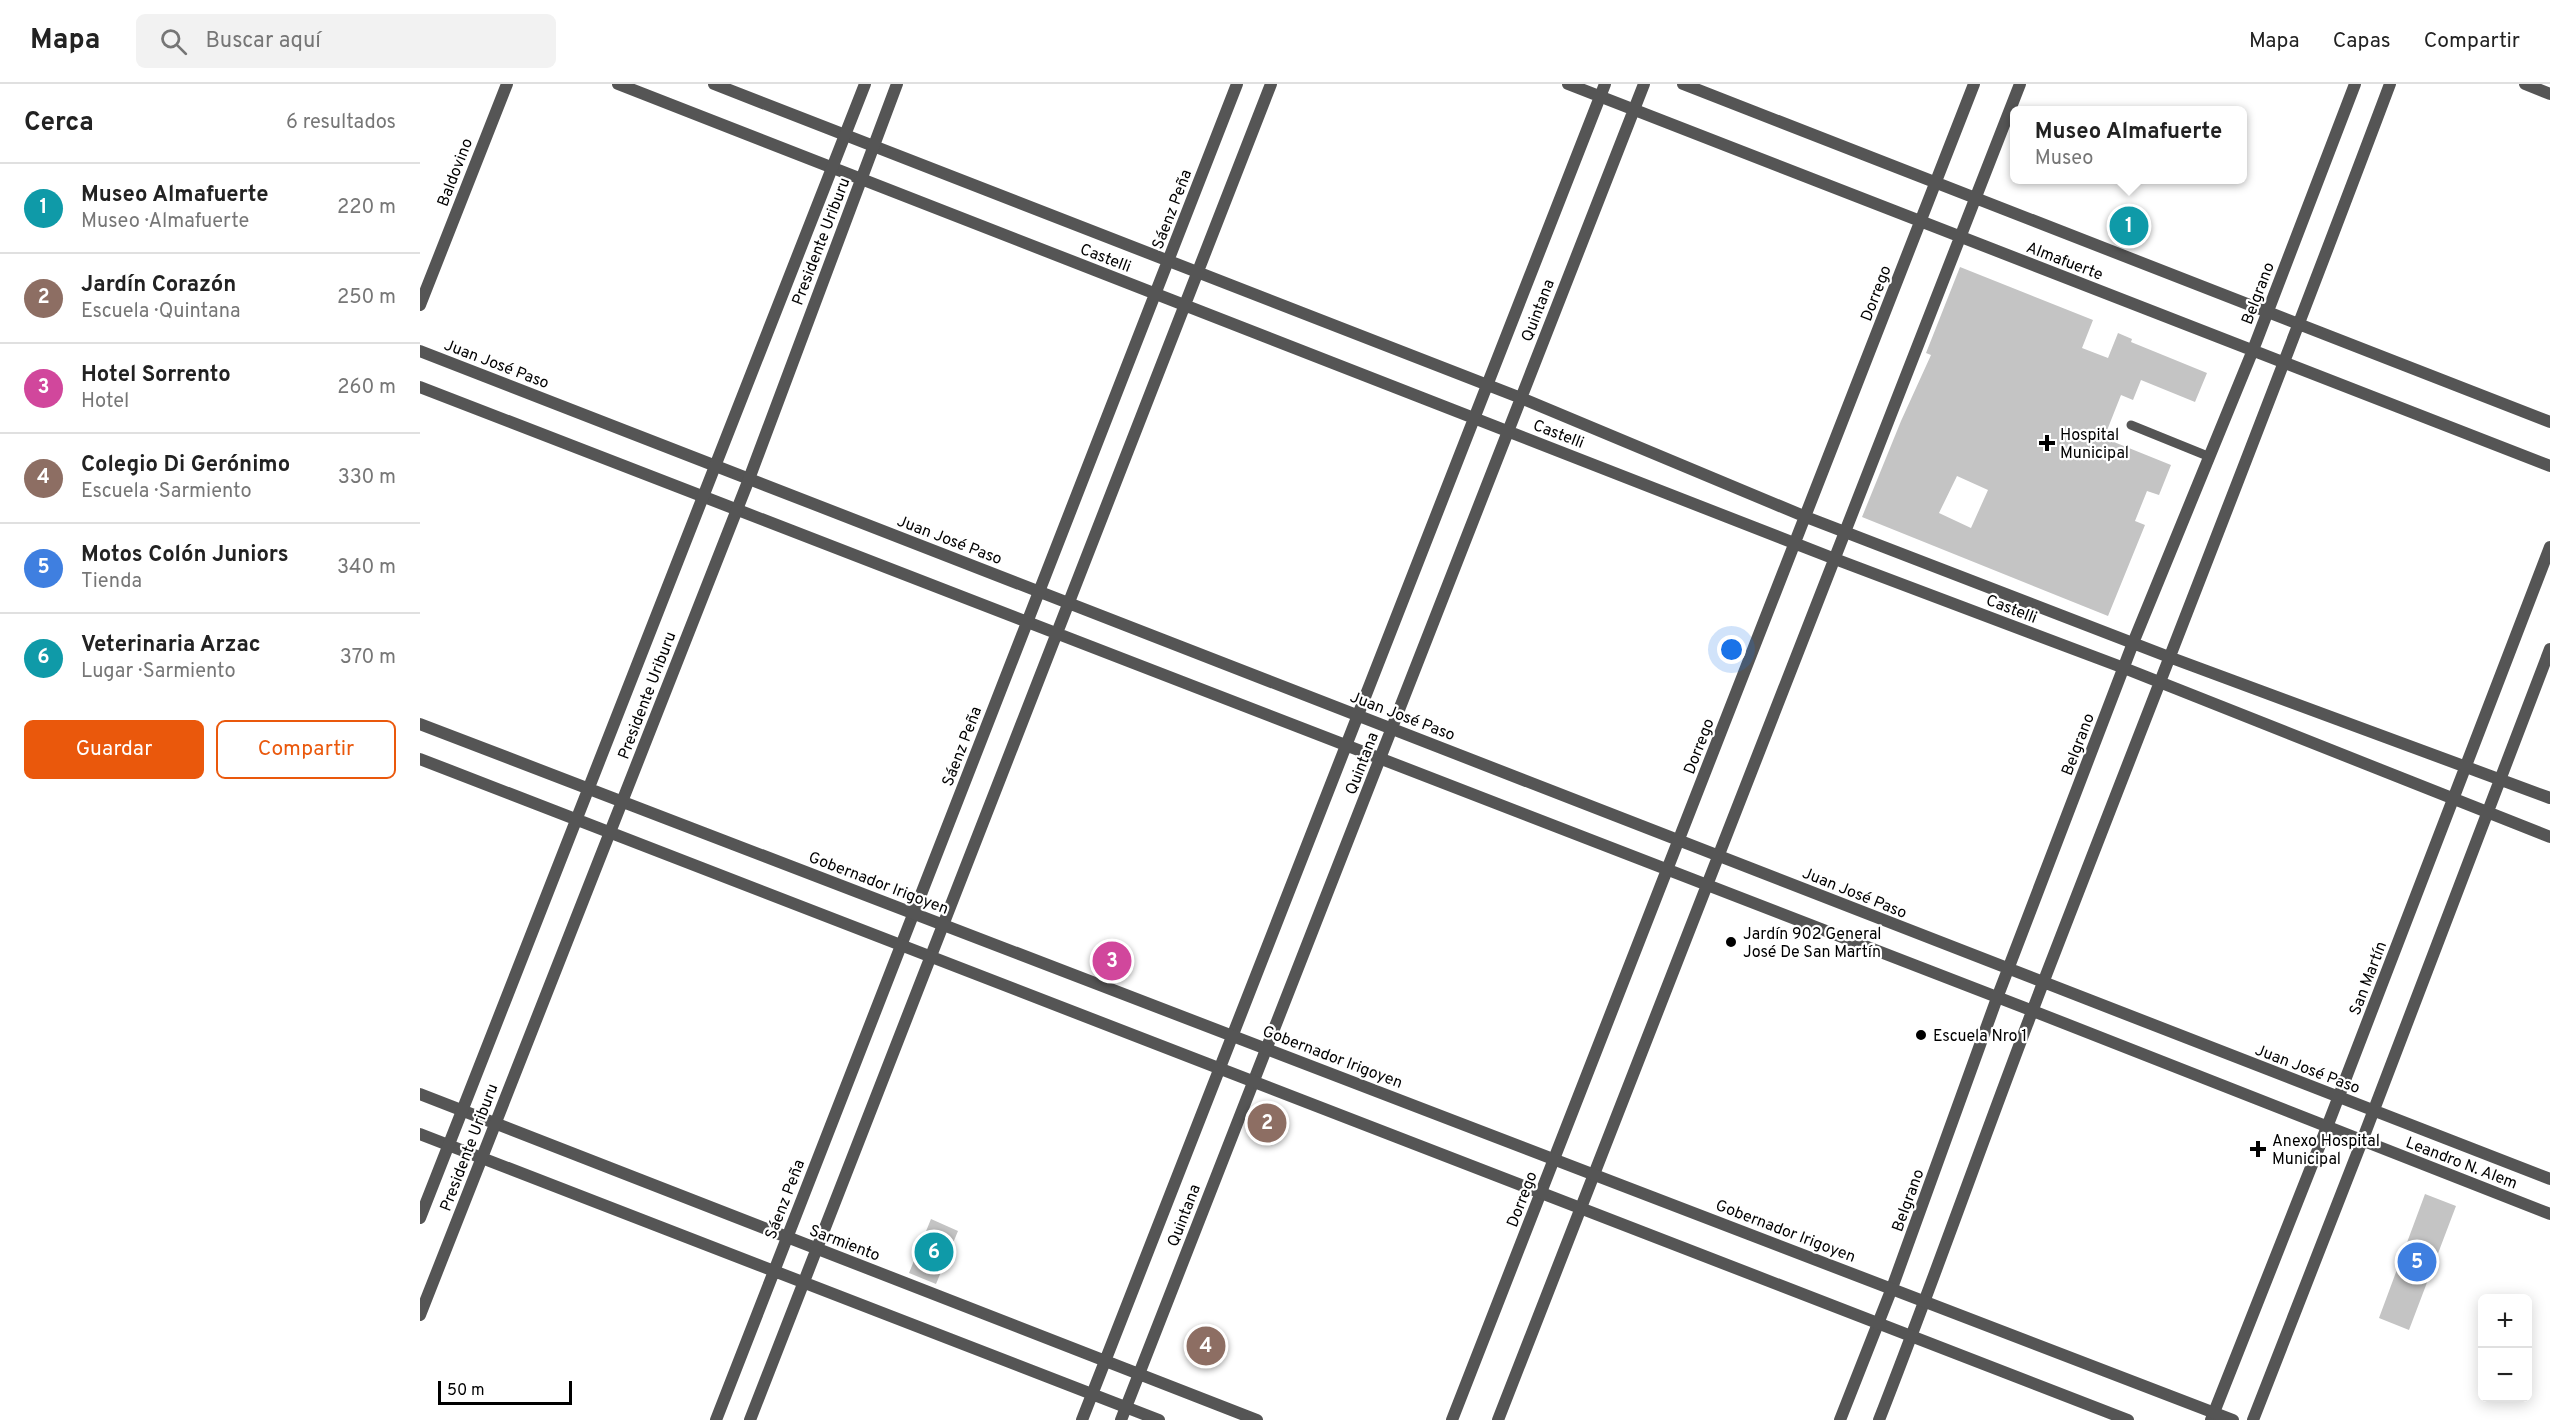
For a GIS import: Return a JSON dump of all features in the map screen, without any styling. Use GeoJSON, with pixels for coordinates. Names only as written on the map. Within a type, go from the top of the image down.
{"type":"FeatureCollection","features":[{"type":"Feature","properties":{"kind":"street","name":"Baldovino"},"geometry":{"type":"LineString","coordinates":[[420,305],[507,84]]}},
{"type":"Feature","properties":{"kind":"street","name":"Castelli"},"geometry":{"type":"LineString","coordinates":[[618,84],[1835,559],[2124,668],[2550,837]]}},
{"type":"Feature","properties":{"kind":"street","name":"Castelli"},"geometry":{"type":"LineString","coordinates":[[714,84],[1487,384],[1844,532],[2169,657],[2467,765],[2550,798]]}},
{"type":"Feature","properties":{"kind":"street","name":"Presidente Uriburu"},"geometry":{"type":"LineString","coordinates":[[420,1218],[866,84]]}},
{"type":"Feature","properties":{"kind":"street","name":"Presidente Uriburu"},"geometry":{"type":"LineString","coordinates":[[420,1315],[737,510],[897,84]]}},
{"type":"Feature","properties":{"kind":"street","name":"Sáenz Peña"},"geometry":{"type":"LineString","coordinates":[[716,1420],[1237,84]]}},
{"type":"Feature","properties":{"kind":"street"},"geometry":{"type":"LineString","coordinates":[[750,1420],[1271,84]]}},
{"type":"Feature","properties":{"kind":"street","name":"Almafuerte"},"geometry":{"type":"LineString","coordinates":[[1568,84],[2550,466]]}},
{"type":"Feature","properties":{"kind":"street","name":"Quintana"},"geometry":{"type":"LineString","coordinates":[[1082,1420],[1605,84]]}},
{"type":"Feature","properties":{"kind":"street","name":"Quintana"},"geometry":{"type":"LineString","coordinates":[[1121,1420],[1644,84]]}},
{"type":"Feature","properties":{"kind":"street","name":"Almafuerte"},"geometry":{"type":"LineString","coordinates":[[1683,84],[2550,422]]}},
{"type":"Feature","properties":{"kind":"street","name":"Dorrego"},"geometry":{"type":"LineString","coordinates":[[1452,1420],[1974,84]]}},
{"type":"Feature","properties":{"kind":"street"},"geometry":{"type":"LineString","coordinates":[[2011,106],[2020,84]]}},
{"type":"Feature","properties":{"kind":"street","name":"Belgrano"},"geometry":{"type":"LineString","coordinates":[[1840,1420],[1892,1288],[1997,998],[2133,643],[2253,351],[2355,84]]}},
{"type":"Feature","properties":{"kind":"street"},"geometry":{"type":"LineString","coordinates":[[1879,1420],[1926,1301],[2032,1011],[2285,363],[2390,84]]}},
{"type":"Feature","properties":{"kind":"street"},"geometry":{"type":"LineString","coordinates":[[2525,84],[2550,94]]}},
{"type":"Feature","properties":{"kind":"street"},"geometry":{"type":"LineString","coordinates":[[1498,1420],[2010,109]]}},
{"type":"Feature","properties":{"kind":"street","name":"Juan José Paso"},"geometry":{"type":"LineString","coordinates":[[420,351],[1392,728],[2043,984],[2373,1110]]}},
{"type":"Feature","properties":{"kind":"street"},"geometry":{"type":"LineString","coordinates":[[420,387],[2362,1141]]}},
{"type":"Feature","properties":{"kind":"street","name":"San Martín"},"geometry":{"type":"LineString","coordinates":[[2212,1416],[2339,1097],[2550,547]]}},
{"type":"Feature","properties":{"kind":"street"},"geometry":{"type":"LineString","coordinates":[[2253,1420],[2550,649]]}},
{"type":"Feature","properties":{"kind":"street","name":"Gobernador Irigoyen"},"geometry":{"type":"LineString","coordinates":[[420,724],[1926,1301],[2212,1416],[2233,1420]]}},
{"type":"Feature","properties":{"kind":"street"},"geometry":{"type":"LineString","coordinates":[[420,759],[2128,1420]]}},
{"type":"Feature","properties":{"kind":"street","name":"Sarmiento"},"geometry":{"type":"LineString","coordinates":[[420,1094],[1257,1420]]}},
{"type":"Feature","properties":{"kind":"street","name":"Leandro N. Alem"},"geometry":{"type":"LineString","coordinates":[[2373,1110],[2550,1179]]}},
{"type":"Feature","properties":{"kind":"street"},"geometry":{"type":"LineString","coordinates":[[420,1134],[1159,1420]]}},
{"type":"Feature","properties":{"kind":"street","name":"Leandro N. Alem"},"geometry":{"type":"LineString","coordinates":[[2362,1141],[2550,1214]]}},
{"type":"Feature","properties":{"kind":"lane"},"geometry":{"type":"LineString","coordinates":[[2131,425],[2210,457]]}},
{"type":"Feature","properties":{"kind":"building","name":"Hospital Municipal"},"geometry":{"type":"Polygon","coordinates":[[[1960,267],[2093,320],[2082,348],[2108,358],[2118,333],[2132,339],[2131,342],[2207,373],[2195,402],[2141,380],[2133,400],[2121,395],[2104,438],[2171,465],[2159,495],[2147,491],[2135,521],[2145,525],[2108,616],[1862,517],[1931,355],[1926,353],[1960,267]],[[1957,476],[1939,513],[1971,528],[1988,490],[1957,476]]]}},
{"type":"Feature","properties":{"kind":"building"},"geometry":{"type":"Polygon","coordinates":[[[2425,1194],[2456,1206],[2409,1330],[2379,1318],[2425,1194]]]}},
{"type":"Feature","properties":{"kind":"building"},"geometry":{"type":"Polygon","coordinates":[[[931,1219],[958,1231],[936,1284],[909,1273],[931,1219]]]}},
{"type":"Feature","properties":{"kind":"place","name":"Museo Almafuerte"},"geometry":{"type":"Point","coordinates":[2129,226]}},
{"type":"Feature","properties":{"kind":"place","name":"Hospital Municipal"},"geometry":{"type":"Point","coordinates":[2047,443]}},
{"type":"Feature","properties":{"kind":"place","name":"Jardín 902 General José De San Martín"},"geometry":{"type":"Point","coordinates":[1731,942]}},
{"type":"Feature","properties":{"kind":"place","name":"Hotel Sorrento"},"geometry":{"type":"Point","coordinates":[1112,961]}},
{"type":"Feature","properties":{"kind":"place","name":"Escuela Nro 1"},"geometry":{"type":"Point","coordinates":[1921,1035]}},
{"type":"Feature","properties":{"kind":"place","name":"Jardín Corazón"},"geometry":{"type":"Point","coordinates":[1267,1123]}},
{"type":"Feature","properties":{"kind":"place","name":"Anexo Hospital Municipal"},"geometry":{"type":"Point","coordinates":[2258,1149]}},
{"type":"Feature","properties":{"kind":"place","name":"Veterinaria Arzac"},"geometry":{"type":"Point","coordinates":[934,1252]}},
{"type":"Feature","properties":{"kind":"place","name":"Motos Colón Juniors"},"geometry":{"type":"Point","coordinates":[2417,1262]}},
{"type":"Feature","properties":{"kind":"place","name":"Colegio Di Gerónimo"},"geometry":{"type":"Point","coordinates":[1206,1346]}}]}
